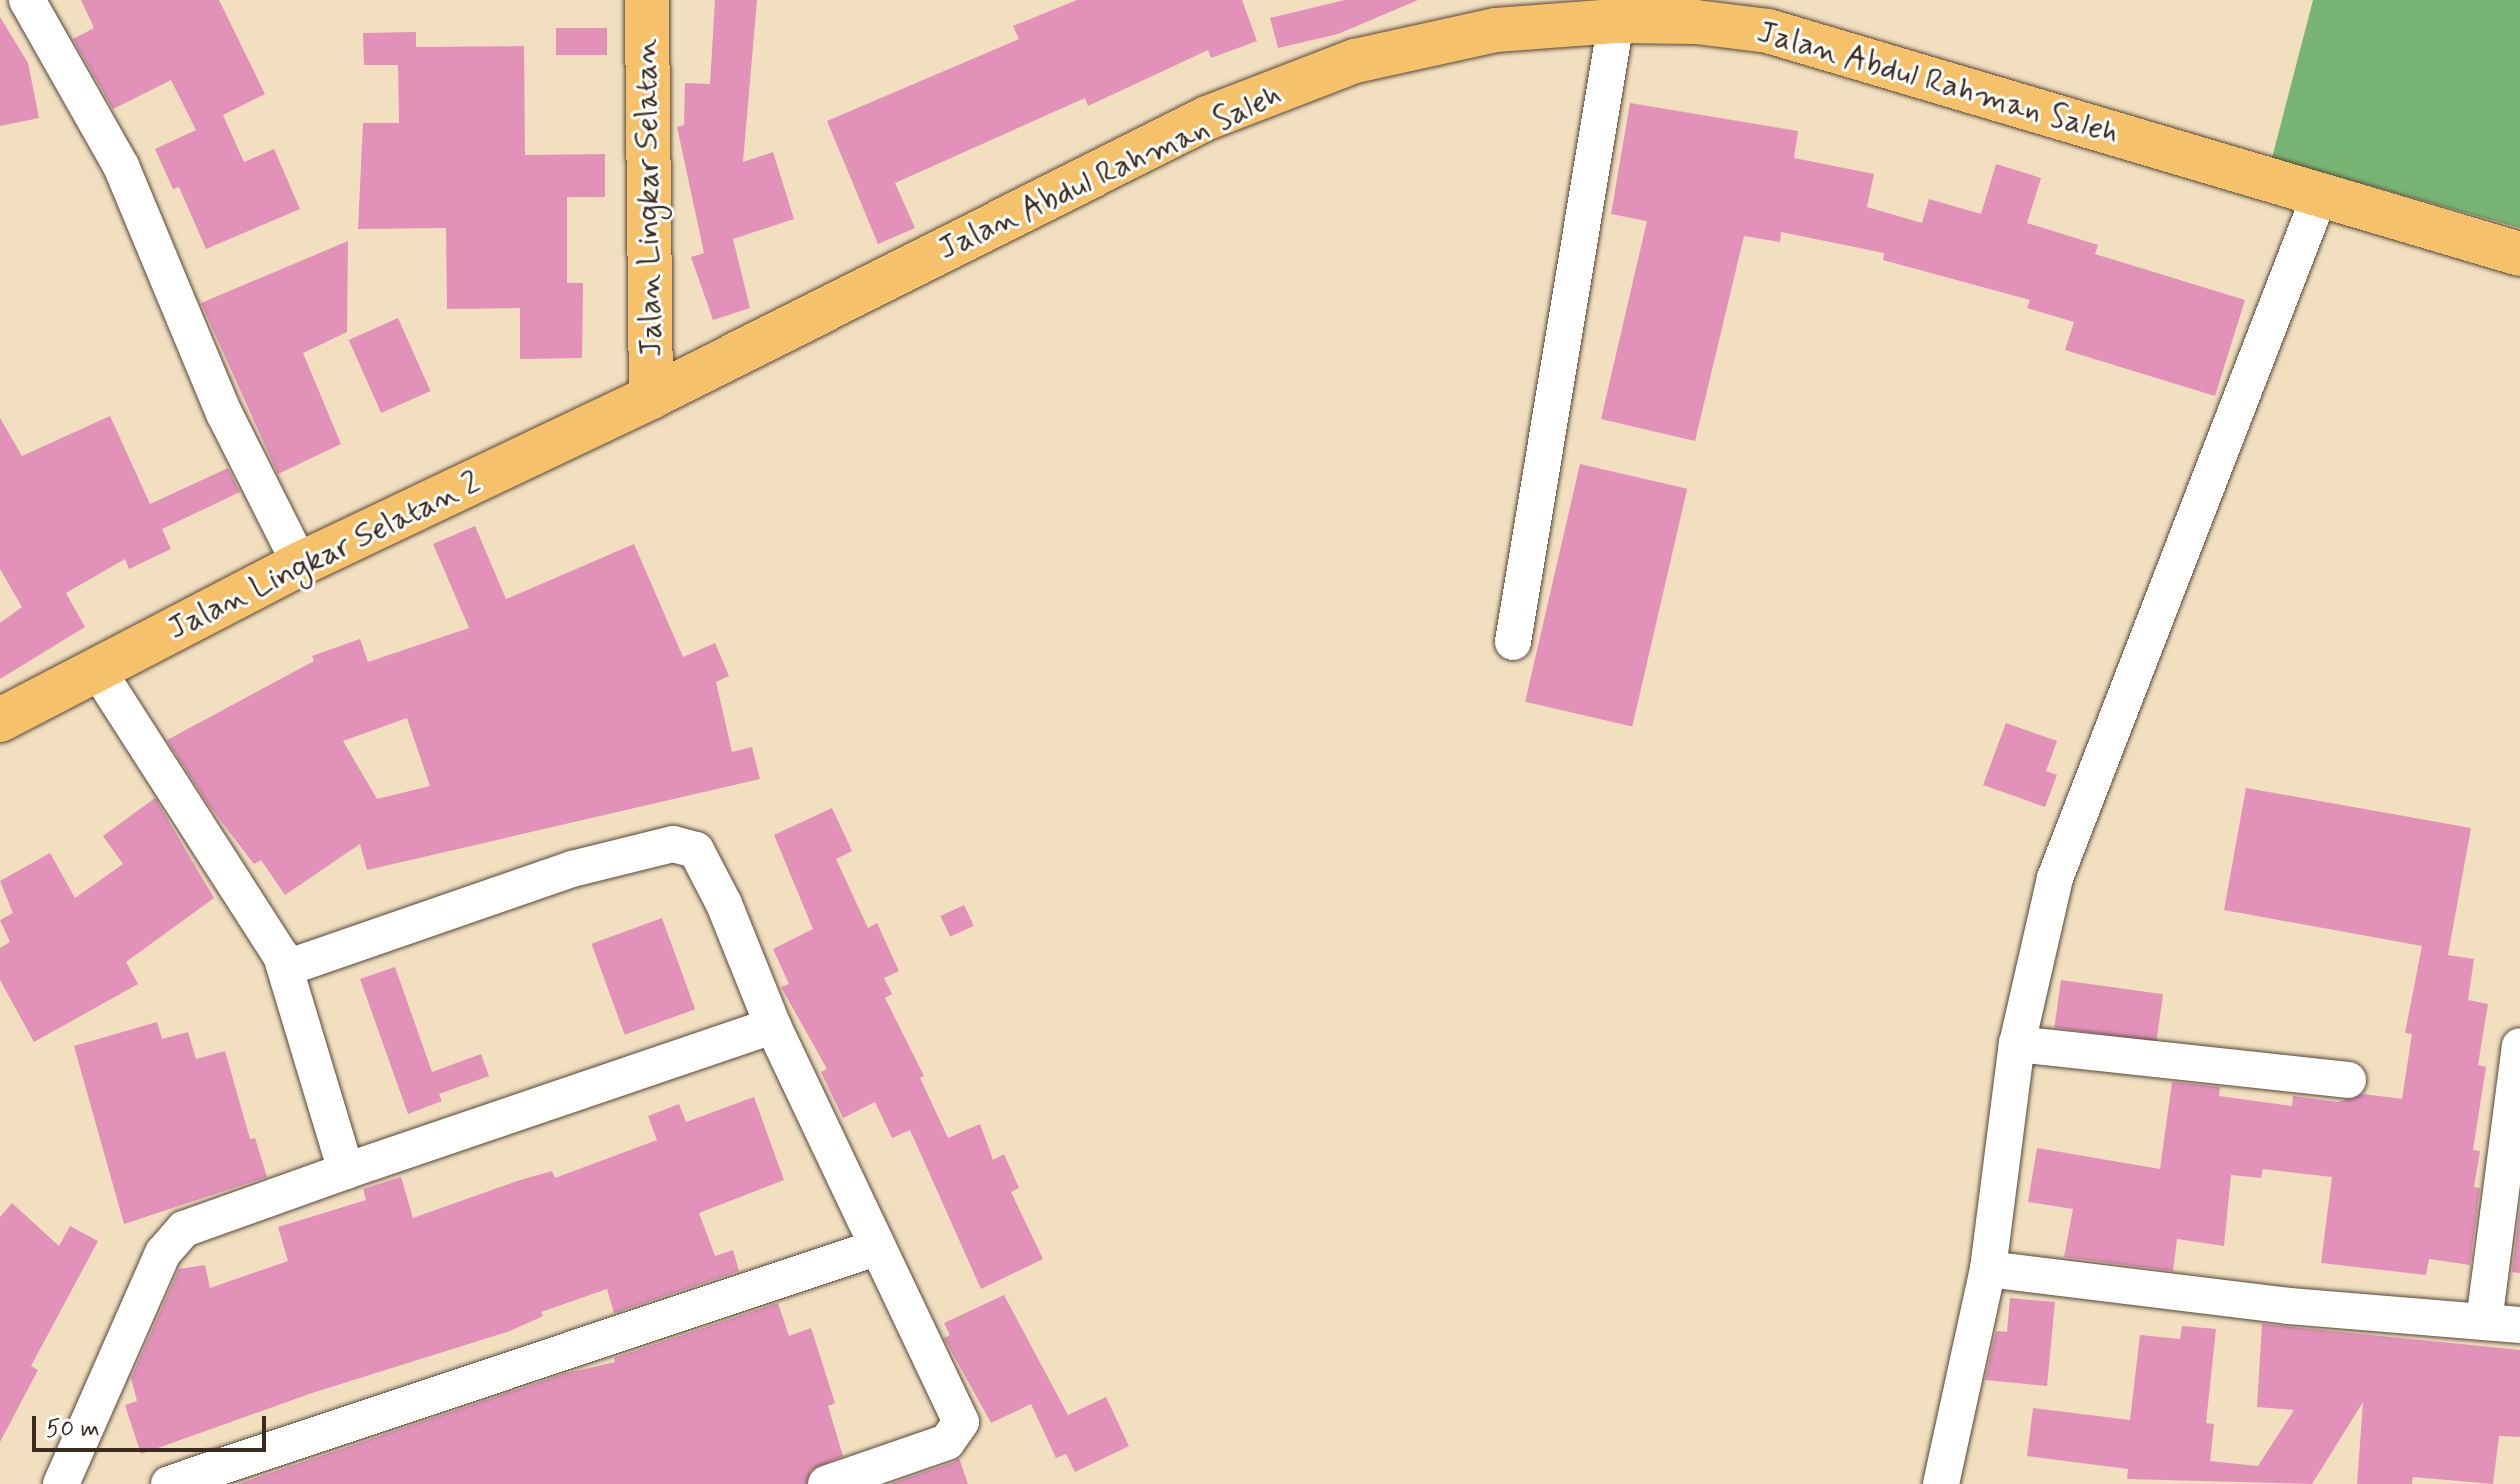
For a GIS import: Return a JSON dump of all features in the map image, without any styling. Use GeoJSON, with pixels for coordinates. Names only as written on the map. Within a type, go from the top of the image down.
{"type":"FeatureCollection","features":[{"type":"Feature","properties":{"kind":"main road","name":"Jalan Lingkar Selatan"},"geometry":{"type":"LineString","coordinates":[[647,0],[651,397]]}},
{"type":"Feature","properties":{"kind":"main road","name":"Jalan Abdul Rahman Saleh"},"geometry":{"type":"LineString","coordinates":[[651,397],[1207,118],[1340,67],[1496,30],[1616,21],[1696,22],[1768,31],[1897,65],[2319,197],[2520,254]]}},
{"type":"Feature","properties":{"kind":"main road","name":"Jalan Lingkar Selatan 2"},"geometry":{"type":"LineString","coordinates":[[0,720],[300,564],[651,397]]}},
{"type":"Feature","properties":{"kind":"street"},"geometry":{"type":"LineString","coordinates":[[27,0],[121,166],[224,413],[300,564]]}},
{"type":"Feature","properties":{"kind":"street"},"geometry":{"type":"LineString","coordinates":[[1513,642],[1616,21]]}},
{"type":"Feature","properties":{"kind":"street"},"geometry":{"type":"LineString","coordinates":[[1941,1484],[1988,1269],[2017,1044],[2055,878],[2319,197]]}},
{"type":"Feature","properties":{"kind":"street"},"geometry":{"type":"LineString","coordinates":[[97,669],[286,968],[346,1171]]}},
{"type":"Feature","properties":{"kind":"street"},"geometry":{"type":"LineString","coordinates":[[286,968],[572,869],[673,844],[696,850],[724,904],[773,1026],[875,1248],[961,1422],[947,1442],[826,1484]]}},
{"type":"Feature","properties":{"kind":"street"},"geometry":{"type":"LineString","coordinates":[[61,1484],[163,1253],[184,1229],[773,1026]]}},
{"type":"Feature","properties":{"kind":"street"},"geometry":{"type":"LineString","coordinates":[[2017,1044],[2348,1080]]}},
{"type":"Feature","properties":{"kind":"street"},"geometry":{"type":"LineString","coordinates":[[2484,1322],[2520,1046]]}},
{"type":"Feature","properties":{"kind":"street"},"geometry":{"type":"LineString","coordinates":[[169,1484],[875,1248]]}},
{"type":"Feature","properties":{"kind":"street"},"geometry":{"type":"LineString","coordinates":[[1988,1269],[2289,1306],[2520,1325]]}},
{"type":"Feature","properties":{"kind":"green space"},"geometry":{"type":"Polygon","coordinates":[[[2313,0],[2520,0],[2520,228],[2272,158],[2313,0]]]}},
{"type":"Feature","properties":{"kind":"building"},"geometry":{"type":"Polygon","coordinates":[[[81,0],[219,0],[265,94],[223,115],[244,162],[274,149],[300,209],[206,249],[179,187],[173,189],[155,149],[196,130],[171,80],[113,109],[73,39],[94,28],[81,0]]]}},
{"type":"Feature","properties":{"kind":"building"},"geometry":{"type":"Polygon","coordinates":[[[715,0],[757,0],[743,162],[773,152],[794,219],[733,239],[750,308],[713,320],[691,257],[704,253],[677,127],[684,125],[685,83],[710,84],[715,0]]]}},
{"type":"Feature","properties":{"kind":"building"},"geometry":{"type":"Polygon","coordinates":[[[1077,0],[1242,0],[1257,41],[1211,58],[1208,50],[1088,106],[1085,98],[895,183],[915,228],[878,244],[827,121],[1019,39],[1013,26],[1077,0]]]}},
{"type":"Feature","properties":{"kind":"building"},"geometry":{"type":"Polygon","coordinates":[[[1345,0],[1418,0],[1338,34],[1278,48],[1270,18],[1345,0]]]}},
{"type":"Feature","properties":{"kind":"building"},"geometry":{"type":"Polygon","coordinates":[[[0,17],[28,63],[39,118],[0,126],[0,17]]]}},
{"type":"Feature","properties":{"kind":"building"},"geometry":{"type":"Polygon","coordinates":[[[556,28],[607,28],[607,55],[556,55],[556,28]]]}},
{"type":"Feature","properties":{"kind":"building"},"geometry":{"type":"Polygon","coordinates":[[[416,32],[416,47],[524,46],[525,155],[605,154],[605,197],[567,197],[567,283],[583,283],[582,358],[520,359],[520,308],[447,309],[446,228],[358,229],[363,123],[399,123],[398,65],[364,65],[363,33],[416,32]]]}},
{"type":"Feature","properties":{"kind":"building"},"geometry":{"type":"Polygon","coordinates":[[[1630,103],[1798,131],[1794,158],[1874,174],[1867,207],[1922,223],[1929,199],[1981,214],[1996,164],[2041,178],[2027,223],[2098,245],[2095,254],[2245,300],[2215,396],[2065,350],[2074,322],[2027,308],[2030,300],[1883,260],[1884,253],[1781,232],[1780,242],[1744,236],[1695,441],[1601,419],[1647,221],[1611,214],[1630,103]]]}},
{"type":"Feature","properties":{"kind":"building"},"geometry":{"type":"Polygon","coordinates":[[[348,241],[347,332],[303,353],[341,444],[278,474],[201,303],[348,241]]]}},
{"type":"Feature","properties":{"kind":"building"},"geometry":{"type":"Polygon","coordinates":[[[398,318],[431,391],[381,413],[349,340],[398,318]]]}},
{"type":"Feature","properties":{"kind":"building"},"geometry":{"type":"Polygon","coordinates":[[[110,416],[150,504],[228,468],[240,492],[162,529],[171,549],[129,569],[125,559],[66,593],[85,627],[0,679],[0,623],[22,607],[0,569],[0,418],[22,456],[110,416]]]}},
{"type":"Feature","properties":{"kind":"building"},"geometry":{"type":"Polygon","coordinates":[[[1580,464],[1687,489],[1632,726],[1525,702],[1580,464]]]}},
{"type":"Feature","properties":{"kind":"building"},"geometry":{"type":"Polygon","coordinates":[[[475,526],[506,599],[634,544],[683,657],[715,643],[729,676],[716,682],[732,752],[752,747],[760,779],[367,870],[360,844],[285,895],[261,860],[254,864],[210,807],[167,740],[314,661],[312,656],[360,639],[368,662],[469,628],[433,544],[475,526]],[[407,718],[343,741],[377,799],[430,786],[407,718]]]}},
{"type":"Feature","properties":{"kind":"building"},"geometry":{"type":"Polygon","coordinates":[[[2006,723],[2057,741],[2046,771],[2057,775],[2045,807],[1983,785],[2006,723]]]}},
{"type":"Feature","properties":{"kind":"building"},"geometry":{"type":"Polygon","coordinates":[[[2246,788],[2471,828],[2448,955],[2474,959],[2468,1000],[2488,1004],[2478,1065],[2486,1067],[2473,1150],[2480,1151],[2474,1187],[2480,1188],[2470,1265],[2429,1259],[2426,1275],[2321,1263],[2332,1177],[2263,1169],[2261,1178],[2231,1175],[2224,1246],[2177,1239],[2173,1271],[2064,1257],[2073,1209],[2028,1202],[2037,1148],[2160,1169],[2172,1082],[2220,1087],[2219,1096],[2292,1106],[2293,1096],[2338,1102],[2363,1094],[2402,1099],[2412,1034],[2405,1033],[2422,946],[2224,910],[2246,788]]]}},
{"type":"Feature","properties":{"kind":"building"},"geometry":{"type":"Polygon","coordinates":[[[155,798],[214,898],[126,962],[138,984],[34,1042],[0,980],[0,948],[10,942],[0,920],[13,913],[0,881],[50,853],[75,898],[123,864],[103,836],[155,798]]]}},
{"type":"Feature","properties":{"kind":"building"},"geometry":{"type":"Polygon","coordinates":[[[832,808],[852,851],[836,859],[868,928],[877,923],[899,971],[884,978],[892,994],[885,998],[924,1076],[920,1078],[948,1138],[980,1124],[993,1160],[1004,1154],[1019,1188],[1011,1192],[1043,1259],[981,1289],[910,1130],[892,1138],[875,1102],[843,1118],[821,1072],[827,1069],[781,987],[789,984],[773,949],[813,929],[774,835],[832,808]]]}},
{"type":"Feature","properties":{"kind":"building"},"geometry":{"type":"Polygon","coordinates":[[[964,905],[974,926],[950,937],[940,916],[964,905]]]}},
{"type":"Feature","properties":{"kind":"building"},"geometry":{"type":"Polygon","coordinates":[[[662,918],[695,1009],[625,1035],[592,944],[662,918]]]}},
{"type":"Feature","properties":{"kind":"building"},"geometry":{"type":"Polygon","coordinates":[[[395,967],[432,1072],[481,1054],[489,1076],[439,1094],[442,1101],[408,1114],[360,979],[395,967]]]}},
{"type":"Feature","properties":{"kind":"building"},"geometry":{"type":"Polygon","coordinates":[[[2061,980],[2163,994],[2156,1042],[2054,1028],[2061,980]]]}},
{"type":"Feature","properties":{"kind":"building"},"geometry":{"type":"Polygon","coordinates":[[[157,1022],[162,1039],[188,1032],[196,1059],[225,1051],[250,1139],[255,1138],[267,1177],[124,1224],[74,1046],[157,1022]]]}},
{"type":"Feature","properties":{"kind":"building"},"geometry":{"type":"Polygon","coordinates":[[[754,1097],[784,1180],[699,1213],[715,1256],[733,1250],[739,1271],[614,1313],[607,1289],[541,1312],[543,1316],[510,1331],[312,1393],[141,1454],[125,1405],[137,1401],[131,1378],[179,1269],[205,1265],[210,1288],[288,1261],[278,1227],[366,1200],[363,1189],[401,1177],[413,1218],[552,1171],[555,1178],[657,1140],[648,1116],[679,1104],[686,1122],[754,1097]]]}},
{"type":"Feature","properties":{"kind":"building"},"geometry":{"type":"Polygon","coordinates":[[[12,1203],[59,1246],[70,1226],[98,1241],[31,1366],[38,1370],[0,1442],[0,1217],[12,1203]]]}},
{"type":"Feature","properties":{"kind":"building"},"geometry":{"type":"Polygon","coordinates":[[[2520,1208],[2520,1273],[2512,1272],[2520,1208]]]}},
{"type":"Feature","properties":{"kind":"building"},"geometry":{"type":"Polygon","coordinates":[[[1004,1295],[1068,1415],[1106,1397],[1129,1446],[1075,1472],[1066,1454],[1056,1458],[1031,1404],[991,1423],[944,1338],[950,1335],[944,1323],[1004,1295]]]}},
{"type":"Feature","properties":{"kind":"building"},"geometry":{"type":"Polygon","coordinates":[[[2010,1298],[2055,1302],[2047,1386],[1985,1380],[1996,1331],[2007,1332],[2010,1298]]]}},
{"type":"Feature","properties":{"kind":"building"},"geometry":{"type":"Polygon","coordinates":[[[778,1303],[789,1336],[811,1328],[835,1403],[828,1406],[843,1456],[811,1470],[806,1484],[238,1484],[567,1373],[615,1362],[614,1358],[778,1303]]]}},
{"type":"Feature","properties":{"kind":"building"},"geometry":{"type":"Polygon","coordinates":[[[2262,1324],[2520,1350],[2520,1437],[2499,1436],[2493,1484],[2413,1477],[2412,1484],[2357,1484],[2363,1402],[2312,1484],[2127,1479],[2128,1469],[2027,1456],[2033,1408],[2130,1420],[2140,1335],[2180,1339],[2182,1326],[2216,1329],[2206,1423],[2214,1424],[2210,1461],[2258,1466],[2294,1410],[2257,1407],[2262,1324]]]}},
{"type":"Feature","properties":{"kind":"building"},"geometry":{"type":"Polygon","coordinates":[[[959,1458],[968,1484],[890,1484],[954,1462],[959,1458]]]}}]}
